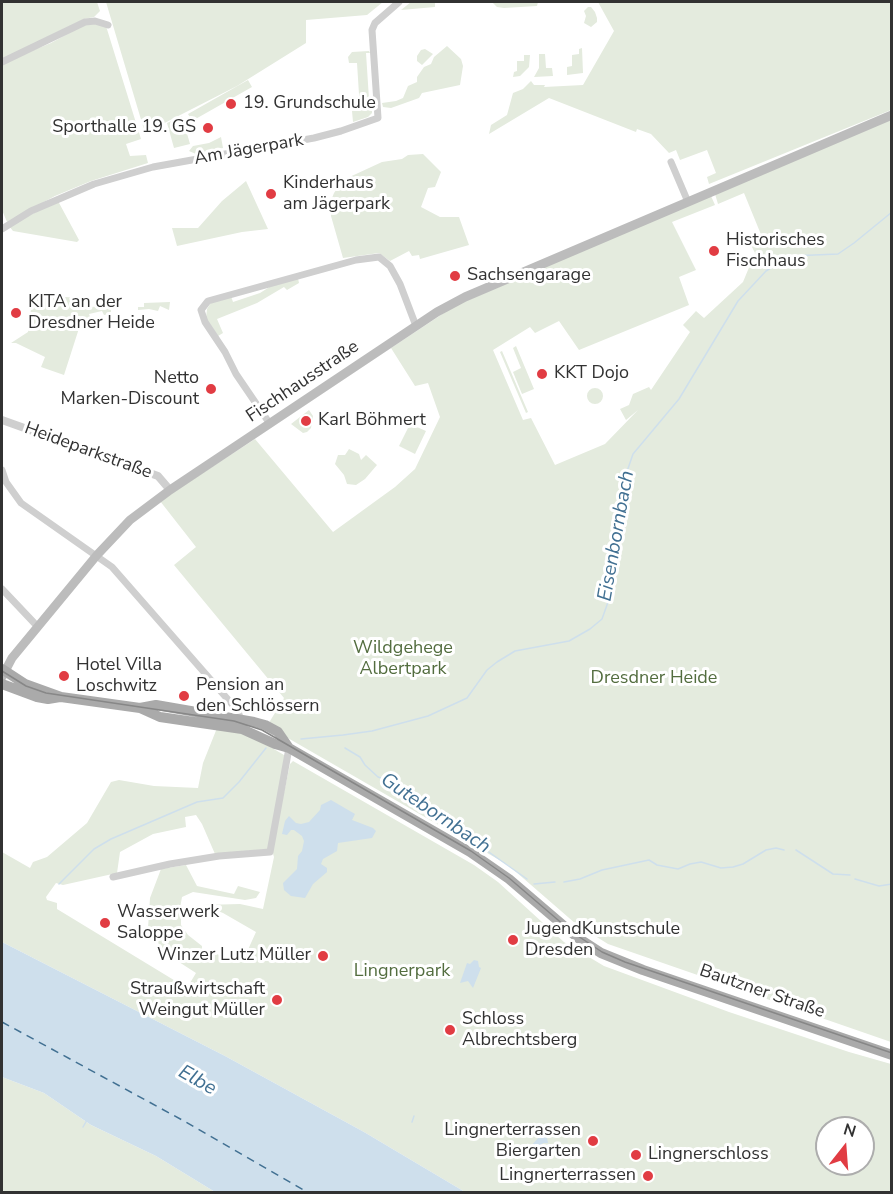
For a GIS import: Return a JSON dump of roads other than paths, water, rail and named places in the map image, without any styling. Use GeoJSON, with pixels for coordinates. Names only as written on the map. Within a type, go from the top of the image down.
{"type":"FeatureCollection","features":[{"type":"Feature","properties":{"kind":"main road","name":"Fischhausstraße"},"geometry":{"type":"LineString","coordinates":[[3,672],[97,555],[130,520],[170,489],[416,326],[465,297],[891,115]]}},
{"type":"Feature","properties":{"kind":"main road","name":"Bautzner Straße"},"geometry":{"type":"LineString","coordinates":[[3,672],[25,684],[61,697],[140,708],[160,717],[241,724],[275,744],[289,748],[470,852],[508,879],[578,938],[601,953],[643,970],[891,1055]]}},
{"type":"Feature","properties":{"kind":"main road","name":"Bautzner Straße"},"geometry":{"type":"LineString","coordinates":[[2,684],[37,697],[48,699],[61,697]]}},
{"type":"Feature","properties":{"kind":"street","name":"Am Jägerpark"},"geometry":{"type":"LineString","coordinates":[[2,229],[32,210],[94,184],[153,167],[314,138],[378,118],[372,30],[375,23],[399,2]]}},
{"type":"Feature","properties":{"kind":"street"},"geometry":{"type":"LineString","coordinates":[[2,62],[85,21],[96,21],[108,25]]}},
{"type":"Feature","properties":{"kind":"street"},"geometry":{"type":"LineString","coordinates":[[671,162],[688,202]]}},
{"type":"Feature","properties":{"kind":"street"},"geometry":{"type":"LineString","coordinates":[[270,424],[204,322],[201,310],[212,299],[374,257],[384,260],[395,274],[416,326]]}},
{"type":"Feature","properties":{"kind":"street","name":"Heideparkstraße"},"geometry":{"type":"LineString","coordinates":[[2,420],[158,476],[170,489]]}},
{"type":"Feature","properties":{"kind":"street"},"geometry":{"type":"LineString","coordinates":[[2,470],[9,488],[21,503],[112,567],[238,711],[241,724]]}},
{"type":"Feature","properties":{"kind":"street"},"geometry":{"type":"LineString","coordinates":[[2,589],[38,627]]}},
{"type":"Feature","properties":{"kind":"street"},"geometry":{"type":"LineString","coordinates":[[113,877],[219,856],[270,852],[289,748]]}},
{"type":"Feature","properties":{"kind":"water"},"geometry":{"type":"Polygon","coordinates":[[[331,800],[355,814],[352,820],[376,831],[372,838],[338,843],[337,851],[323,859],[321,864],[327,868],[327,872],[313,884],[305,898],[291,896],[284,890],[283,883],[297,869],[298,856],[302,851],[304,841],[302,836],[294,830],[287,835],[282,834],[285,821],[289,816],[296,823],[309,822],[320,810],[321,805],[331,800]]]}},
{"type":"Feature","properties":{"kind":"water","name":"Elbe"},"geometry":{"type":"Polygon","coordinates":[[[2,942],[225,1056],[364,1132],[465,1192],[215,1192],[156,1156],[91,1125],[44,1093],[2,1077],[2,942]]]}},
{"type":"Feature","properties":{"kind":"water"},"geometry":{"type":"Polygon","coordinates":[[[474,960],[478,961],[481,968],[473,988],[468,981],[460,983],[467,963],[470,964],[474,960]]]}},
{"type":"Feature","properties":{"kind":"water"},"geometry":{"type":"Polygon","coordinates":[[[540,1136],[547,1138],[548,1143],[543,1143],[532,1157],[527,1156],[531,1146],[540,1136]]]}},
{"type":"Feature","properties":{"kind":"waterway","name":"Eisenbornbach"},"geometry":{"type":"LineString","coordinates":[[301,739],[372,731],[428,716],[467,698],[487,670],[515,651],[569,641],[602,619],[613,588],[610,558],[619,521],[622,486],[633,454],[679,399],[738,301],[766,271],[790,256],[838,254],[892,212]]}},
{"type":"Feature","properties":{"kind":"waterway","name":"Eisenbornbach"},"geometry":{"type":"LineString","coordinates":[[59,884],[94,849],[111,839],[197,802],[223,798],[266,748]]}},
{"type":"Feature","properties":{"kind":"waterway","name":"Gutebornbach"},"geometry":{"type":"LineString","coordinates":[[345,748],[360,757],[378,777],[389,781],[412,798],[430,807],[434,813],[439,814],[527,879]]}},
{"type":"Feature","properties":{"kind":"waterway","name":"Gutebornbach"},"geometry":{"type":"LineString","coordinates":[[564,882],[580,879],[602,870],[649,860],[657,865],[678,869],[701,862],[721,868],[743,864],[766,850],[776,848],[784,850]]}},
{"type":"Feature","properties":{"kind":"waterway","name":"Gutebornbach"},"geometry":{"type":"LineString","coordinates":[[796,850],[833,874],[850,875]]}},
{"type":"Feature","properties":{"kind":"waterway","name":"Gutebornbach"},"geometry":{"type":"LineString","coordinates":[[855,879],[879,886],[892,884]]}},
{"type":"Feature","properties":{"kind":"waterway","name":"Gutebornbach"},"geometry":{"type":"LineString","coordinates":[[534,884],[555,882]]}},
{"type":"Feature","properties":{"kind":"waterway"},"geometry":{"type":"LineString","coordinates":[[412,1122],[414,1116]]}},
{"type":"Feature","properties":{"kind":"waterway"},"geometry":{"type":"LineString","coordinates":[[83,1127],[87,1120]]}},
{"type":"Feature","properties":{"kind":"waterway"},"geometry":{"type":"LineString","coordinates":[[554,1137],[559,1133]]}},
{"type":"Feature","properties":{"kind":"tram line"},"geometry":{"type":"LineString","coordinates":[[2,671],[26,686],[46,693],[234,721],[262,730],[471,851],[509,878],[572,932],[602,952],[625,962],[892,1053]]}},
{"type":"Feature","properties":{"kind":"place","name":"19. Grundschule"},"geometry":{"type":"Point","coordinates":[231,104]}},
{"type":"Feature","properties":{"kind":"place","name":"Sporthalle 19. GS"},"geometry":{"type":"Point","coordinates":[208,128]}},
{"type":"Feature","properties":{"kind":"place","name":"Kinderhaus am Jägerpark"},"geometry":{"type":"Point","coordinates":[271,194]}},
{"type":"Feature","properties":{"kind":"place","name":"Historisches Fischhaus"},"geometry":{"type":"Point","coordinates":[714,251]}},
{"type":"Feature","properties":{"kind":"place","name":"Sachsengarage"},"geometry":{"type":"Point","coordinates":[455,276]}},
{"type":"Feature","properties":{"kind":"place","name":"KITA an der Dresdner Heide"},"geometry":{"type":"Point","coordinates":[16,313]}},
{"type":"Feature","properties":{"kind":"place","name":"KKT Dojo"},"geometry":{"type":"Point","coordinates":[542,374]}},
{"type":"Feature","properties":{"kind":"place","name":"Netto Marken-Discount"},"geometry":{"type":"Point","coordinates":[211,389]}},
{"type":"Feature","properties":{"kind":"place","name":"Karl Böhmert"},"geometry":{"type":"Point","coordinates":[306,421]}},
{"type":"Feature","properties":{"kind":"place","name":"Hotel Villa Loschwitz"},"geometry":{"type":"Point","coordinates":[64,676]}},
{"type":"Feature","properties":{"kind":"place","name":"Pension an den Schlössern"},"geometry":{"type":"Point","coordinates":[184,696]}},
{"type":"Feature","properties":{"kind":"place","name":"Wasserwerk Saloppe"},"geometry":{"type":"Point","coordinates":[105,923]}},
{"type":"Feature","properties":{"kind":"place","name":"JugendKunstschule Dresden"},"geometry":{"type":"Point","coordinates":[513,940]}},
{"type":"Feature","properties":{"kind":"place","name":"Winzer Lutz Müller"},"geometry":{"type":"Point","coordinates":[323,956]}},
{"type":"Feature","properties":{"kind":"place","name":"Straußwirtschaft Weingut Müller"},"geometry":{"type":"Point","coordinates":[277,1000]}},
{"type":"Feature","properties":{"kind":"place","name":"Schloss Albrechtsberg"},"geometry":{"type":"Point","coordinates":[450,1030]}},
{"type":"Feature","properties":{"kind":"place","name":"Lingnerterrassen Biergarten"},"geometry":{"type":"Point","coordinates":[593,1141]}},
{"type":"Feature","properties":{"kind":"place","name":"Lingnerschloss"},"geometry":{"type":"Point","coordinates":[636,1155]}},
{"type":"Feature","properties":{"kind":"place","name":"Lingnerterrassen"},"geometry":{"type":"Point","coordinates":[648,1176]}},
{"type":"Feature","properties":{"kind":"park label","name":"Wildgehege Albertpark"},"geometry":{"type":"Point","coordinates":[403,659]}},
{"type":"Feature","properties":{"kind":"park label","name":"Dresdner Heide"},"geometry":{"type":"Point","coordinates":[654,679]}},
{"type":"Feature","properties":{"kind":"park label","name":"Lingnerpark"},"geometry":{"type":"Point","coordinates":[402,972]}}]}
